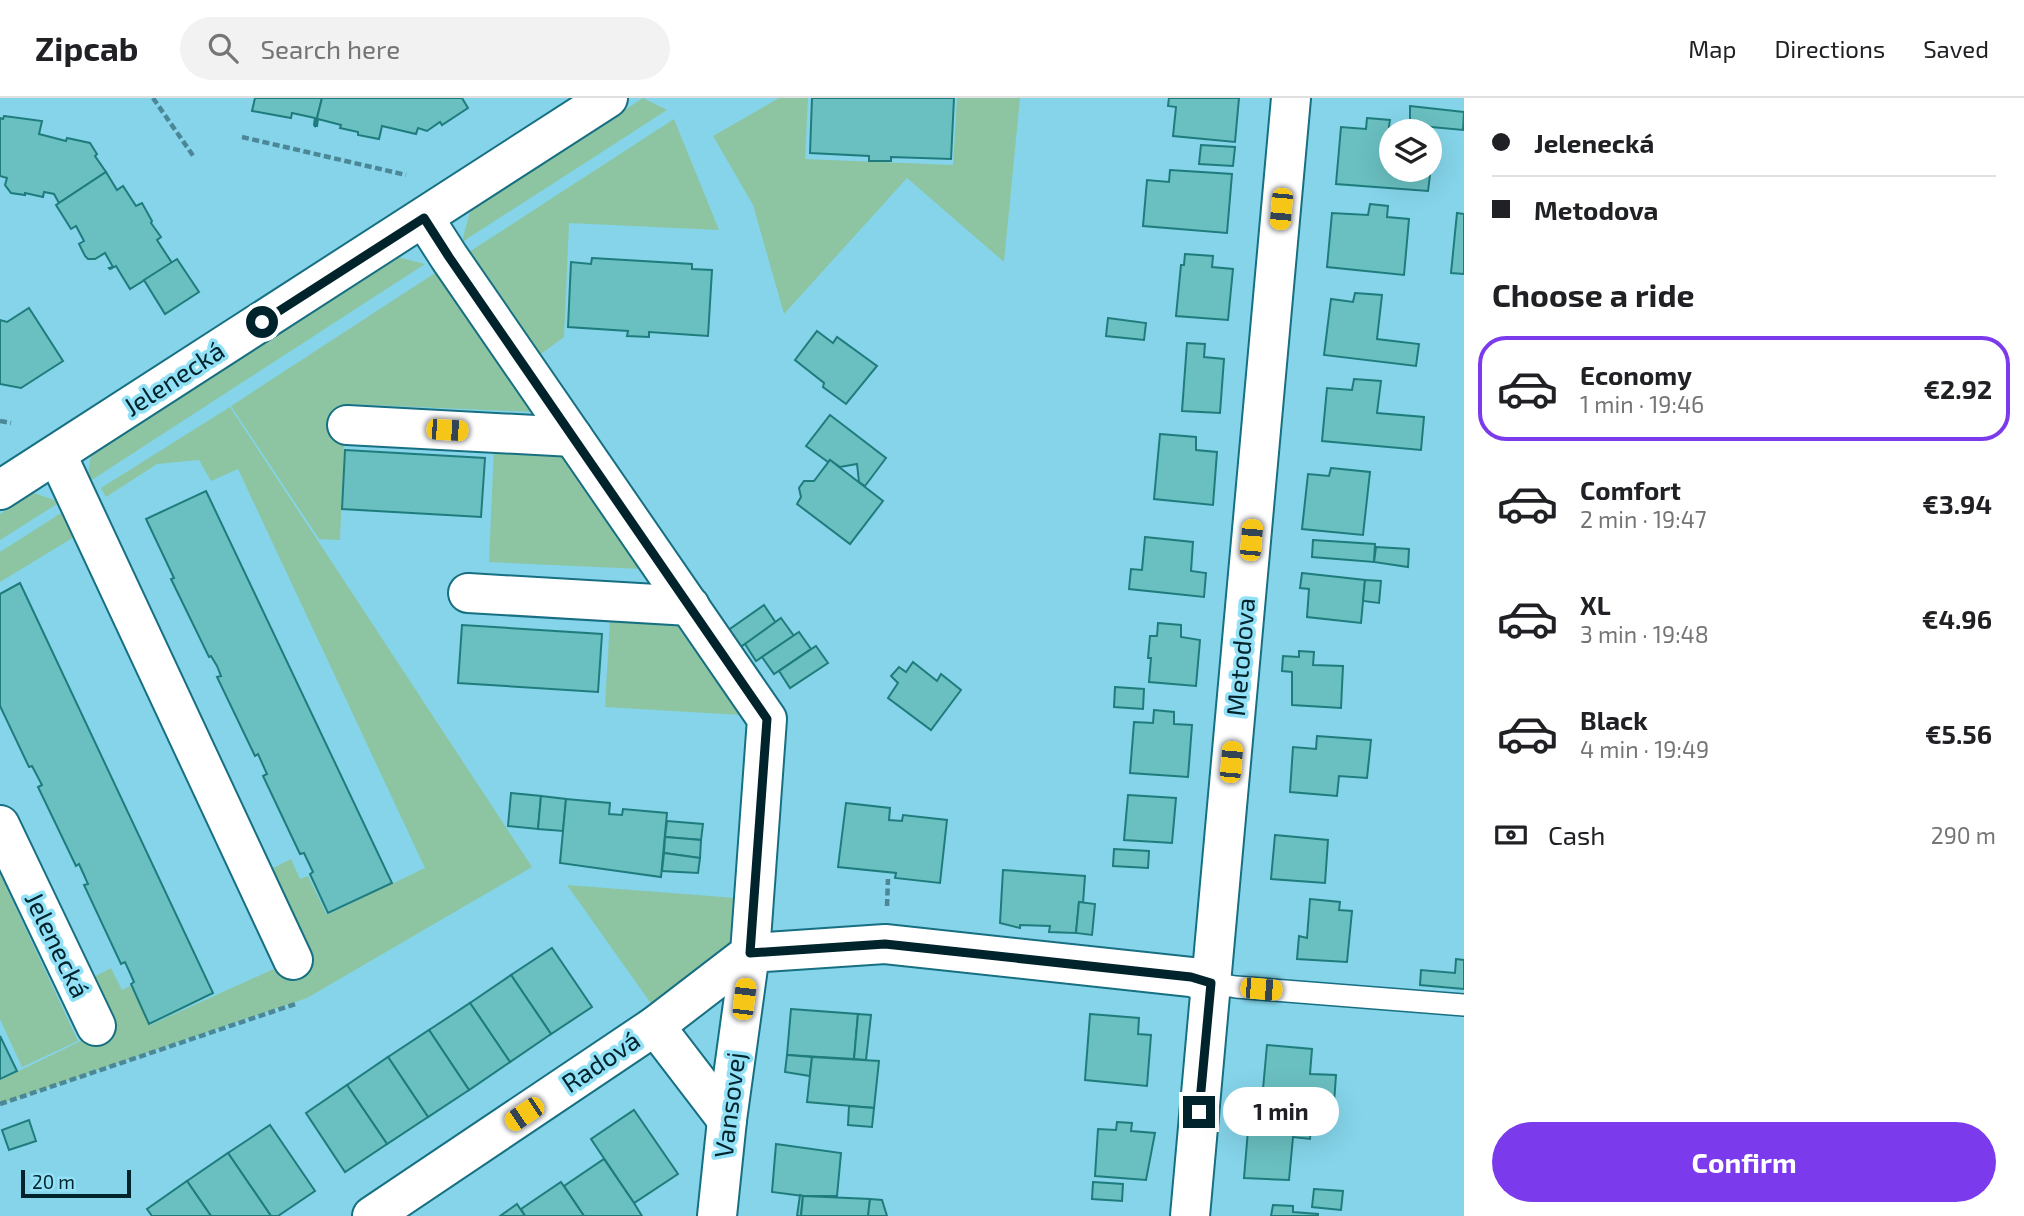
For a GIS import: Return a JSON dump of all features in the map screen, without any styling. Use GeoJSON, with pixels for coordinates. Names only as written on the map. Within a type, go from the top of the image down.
{"type":"FeatureCollection","features":[{"type":"Feature","properties":{"kind":"street","name":"Jelenecká"},"geometry":{"type":"LineString","coordinates":[[0,490],[608,98]]}},
{"type":"Feature","properties":{"kind":"street","name":"Metodova"},"geometry":{"type":"LineString","coordinates":[[1190,1216],[1291,98]]}},
{"type":"Feature","properties":{"kind":"street"},"geometry":{"type":"LineString","coordinates":[[424,218],[767,719],[750,953],[885,944],[1191,977],[1211,983]]}},
{"type":"Feature","properties":{"kind":"street"},"geometry":{"type":"LineString","coordinates":[[346,425],[573,437]]}},
{"type":"Feature","properties":{"kind":"street"},"geometry":{"type":"LineString","coordinates":[[57,455],[293,960]]}},
{"type":"Feature","properties":{"kind":"street"},"geometry":{"type":"LineString","coordinates":[[468,593],[690,606]]}},
{"type":"Feature","properties":{"kind":"street","name":"Jelenecká"},"geometry":{"type":"LineString","coordinates":[[0,825],[96,1026]]}},
{"type":"Feature","properties":{"kind":"street","name":"Radová"},"geometry":{"type":"LineString","coordinates":[[372,1216],[655,1026],[750,953]]}},
{"type":"Feature","properties":{"kind":"street","name":"Vansovej"},"geometry":{"type":"LineString","coordinates":[[717,1216],[750,953]]}},
{"type":"Feature","properties":{"kind":"street","name":"Radová"},"geometry":{"type":"LineString","coordinates":[[655,1026],[727,1120]]}},
{"type":"Feature","properties":{"kind":"lane"},"geometry":{"type":"LineString","coordinates":[[1211,983],[1464,1005]]}},
{"type":"Feature","properties":{"kind":"path"},"geometry":{"type":"LineString","coordinates":[[153,98],[194,157]]}},
{"type":"Feature","properties":{"kind":"path"},"geometry":{"type":"LineString","coordinates":[[242,137],[405,175]]}},
{"type":"Feature","properties":{"kind":"path"},"geometry":{"type":"LineString","coordinates":[[0,421],[11,423]]}},
{"type":"Feature","properties":{"kind":"path"},"geometry":{"type":"LineString","coordinates":[[0,1104],[298,1003]]}},
{"type":"Feature","properties":{"kind":"green space"},"geometry":{"type":"Polygon","coordinates":[[[643,98],[667,110],[462,242],[470,211],[643,98]]]}},
{"type":"Feature","properties":{"kind":"green space"},"geometry":{"type":"Polygon","coordinates":[[[779,98],[808,98],[805,159],[953,165],[957,98],[1020,98],[1004,262],[907,178],[784,314],[753,205],[713,136],[779,98]]]}},
{"type":"Feature","properties":{"kind":"green space"},"geometry":{"type":"Polygon","coordinates":[[[674,119],[719,230],[569,223],[564,337],[537,357],[466,254],[674,119]]]}},
{"type":"Feature","properties":{"kind":"green space"},"geometry":{"type":"Polygon","coordinates":[[[397,257],[425,264],[87,483],[91,454],[397,257]]]}},
{"type":"Feature","properties":{"kind":"green space"},"geometry":{"type":"Polygon","coordinates":[[[438,271],[534,412],[346,404],[340,540],[319,539],[231,406],[438,271]]]}},
{"type":"Feature","properties":{"kind":"green space"},"geometry":{"type":"Polygon","coordinates":[[[230,407],[532,867],[307,998],[0,1104],[0,1080],[114,1025],[92,978],[111,968],[122,990],[130,986],[150,1025],[309,953],[269,870],[291,859],[300,879],[308,876],[327,915],[425,868],[238,469],[211,481],[199,460],[157,464],[106,497],[101,488],[230,407]]]}},
{"type":"Feature","properties":{"kind":"green space"},"geometry":{"type":"Polygon","coordinates":[[[494,447],[559,451],[641,569],[489,562],[494,447]]]}},
{"type":"Feature","properties":{"kind":"green space"},"geometry":{"type":"Polygon","coordinates":[[[34,493],[60,502],[0,540],[0,514],[34,493]]]}},
{"type":"Feature","properties":{"kind":"green space"},"geometry":{"type":"Polygon","coordinates":[[[61,513],[74,537],[0,582],[0,552],[61,513]]]}},
{"type":"Feature","properties":{"kind":"green space"},"geometry":{"type":"Polygon","coordinates":[[[610,619],[675,623],[741,715],[605,707],[610,619]]]}},
{"type":"Feature","properties":{"kind":"green space"},"geometry":{"type":"Polygon","coordinates":[[[0,874],[78,1041],[22,1067],[0,1019],[0,874]]]}},
{"type":"Feature","properties":{"kind":"green space"},"geometry":{"type":"Polygon","coordinates":[[[567,885],[736,898],[731,954],[657,1012],[567,885]]]}},
{"type":"Feature","properties":{"kind":"building"},"geometry":{"type":"Polygon","coordinates":[[[255,98],[322,98],[315,126],[315,118],[292,113],[291,118],[252,111],[255,98]]]}},
{"type":"Feature","properties":{"kind":"building"},"geometry":{"type":"Polygon","coordinates":[[[322,98],[462,98],[468,108],[442,125],[440,122],[427,131],[418,128],[416,134],[382,126],[379,139],[358,135],[358,132],[340,128],[341,125],[318,119],[315,126],[322,98]]]}},
{"type":"Feature","properties":{"kind":"building"},"geometry":{"type":"Polygon","coordinates":[[[812,98],[954,98],[951,159],[891,157],[891,161],[869,161],[869,156],[810,153],[812,98]]]}},
{"type":"Feature","properties":{"kind":"building"},"geometry":{"type":"Polygon","coordinates":[[[1169,98],[1239,98],[1235,142],[1173,136],[1176,107],[1168,106],[1169,98]]]}},
{"type":"Feature","properties":{"kind":"building"},"geometry":{"type":"Polygon","coordinates":[[[1410,106],[1464,112],[1463,130],[1442,128],[1442,119],[1410,119],[1410,106]]]}},
{"type":"Feature","properties":{"kind":"building"},"geometry":{"type":"Polygon","coordinates":[[[4,116],[42,121],[39,134],[66,141],[67,138],[90,143],[106,172],[59,203],[54,194],[44,192],[43,197],[11,193],[5,185],[7,178],[0,176],[0,118],[3,119],[4,116]]]}},
{"type":"Feature","properties":{"kind":"building"},"geometry":{"type":"Polygon","coordinates":[[[1367,118],[1379,119],[1379,182],[1429,182],[1428,191],[1336,184],[1341,127],[1366,129],[1367,118]]]}},
{"type":"Feature","properties":{"kind":"building"},"geometry":{"type":"Polygon","coordinates":[[[1201,145],[1235,147],[1233,166],[1199,164],[1201,145]]]}},
{"type":"Feature","properties":{"kind":"building"},"geometry":{"type":"Polygon","coordinates":[[[1170,170],[1232,174],[1227,233],[1143,226],[1147,180],[1169,182],[1170,170]]]}},
{"type":"Feature","properties":{"kind":"building"},"geometry":{"type":"Polygon","coordinates":[[[106,172],[117,190],[123,186],[136,206],[142,203],[161,237],[157,240],[172,263],[130,289],[116,266],[110,269],[109,268],[113,267],[105,253],[95,259],[85,256],[79,244],[84,241],[76,226],[71,229],[56,205],[106,172]]]}},
{"type":"Feature","properties":{"kind":"building"},"geometry":{"type":"Polygon","coordinates":[[[1370,204],[1388,206],[1387,217],[1409,219],[1404,275],[1327,267],[1332,213],[1368,215],[1370,204]]]}},
{"type":"Feature","properties":{"kind":"building"},"geometry":{"type":"Polygon","coordinates":[[[1457,213],[1464,214],[1464,274],[1451,273],[1457,213]]]}},
{"type":"Feature","properties":{"kind":"building"},"geometry":{"type":"Polygon","coordinates":[[[1185,254],[1213,256],[1212,267],[1233,269],[1228,320],[1176,316],[1181,265],[1184,265],[1185,254]]]}},
{"type":"Feature","properties":{"kind":"building"},"geometry":{"type":"Polygon","coordinates":[[[592,258],[692,264],[692,269],[712,270],[708,336],[649,332],[649,337],[627,336],[628,331],[568,327],[571,262],[591,264],[592,258]]]}},
{"type":"Feature","properties":{"kind":"building"},"geometry":{"type":"Polygon","coordinates":[[[177,259],[199,292],[165,314],[144,280],[177,259]]]}},
{"type":"Feature","properties":{"kind":"building"},"geometry":{"type":"Polygon","coordinates":[[[1355,293],[1382,295],[1377,339],[1419,344],[1416,366],[1324,355],[1331,299],[1353,302],[1355,293]]]}},
{"type":"Feature","properties":{"kind":"building"},"geometry":{"type":"Polygon","coordinates":[[[29,308],[63,361],[21,388],[0,384],[0,320],[7,322],[29,308]]]}},
{"type":"Feature","properties":{"kind":"building"},"geometry":{"type":"Polygon","coordinates":[[[1108,318],[1146,323],[1144,340],[1106,336],[1108,318]]]}},
{"type":"Feature","properties":{"kind":"building"},"geometry":{"type":"Polygon","coordinates":[[[817,331],[833,343],[837,337],[877,366],[846,404],[823,387],[824,383],[795,360],[817,331]]]}},
{"type":"Feature","properties":{"kind":"building"},"geometry":{"type":"Polygon","coordinates":[[[1187,343],[1205,344],[1204,357],[1224,359],[1220,413],[1182,411],[1187,343]]]}},
{"type":"Feature","properties":{"kind":"building"},"geometry":{"type":"Polygon","coordinates":[[[1354,379],[1381,381],[1377,413],[1424,417],[1421,450],[1322,441],[1327,388],[1352,390],[1354,379]]]}},
{"type":"Feature","properties":{"kind":"building"},"geometry":{"type":"Polygon","coordinates":[[[830,415],[886,458],[865,486],[859,482],[857,464],[840,467],[806,446],[830,415]]]}},
{"type":"Feature","properties":{"kind":"building"},"geometry":{"type":"Polygon","coordinates":[[[1160,434],[1196,437],[1196,450],[1217,452],[1213,505],[1154,499],[1160,434]]]}},
{"type":"Feature","properties":{"kind":"building"},"geometry":{"type":"Polygon","coordinates":[[[345,450],[485,458],[481,517],[342,509],[345,450]]]}},
{"type":"Feature","properties":{"kind":"building"},"geometry":{"type":"Polygon","coordinates":[[[830,460],[883,501],[850,544],[797,504],[801,497],[799,488],[804,481],[814,481],[830,460]]]}},
{"type":"Feature","properties":{"kind":"building"},"geometry":{"type":"Polygon","coordinates":[[[1331,468],[1370,472],[1363,535],[1302,529],[1308,474],[1329,476],[1331,468]]]}},
{"type":"Feature","properties":{"kind":"building"},"geometry":{"type":"Polygon","coordinates":[[[206,491],[392,883],[328,913],[310,874],[313,872],[304,853],[300,854],[263,776],[267,774],[258,754],[255,756],[217,677],[221,676],[217,666],[211,656],[209,657],[171,579],[174,578],[146,519],[206,491]]]}},
{"type":"Feature","properties":{"kind":"building"},"geometry":{"type":"Polygon","coordinates":[[[1145,537],[1193,542],[1191,571],[1206,573],[1204,597],[1129,589],[1131,569],[1142,570],[1145,537]]]}},
{"type":"Feature","properties":{"kind":"building"},"geometry":{"type":"Polygon","coordinates":[[[1313,540],[1375,544],[1374,562],[1312,557],[1313,540]]]}},
{"type":"Feature","properties":{"kind":"building"},"geometry":{"type":"Polygon","coordinates":[[[1376,547],[1409,549],[1408,567],[1374,562],[1376,547]]]}},
{"type":"Feature","properties":{"kind":"building"},"geometry":{"type":"Polygon","coordinates":[[[1302,573],[1365,580],[1361,623],[1307,617],[1309,589],[1300,588],[1302,573]]]}},
{"type":"Feature","properties":{"kind":"building"},"geometry":{"type":"Polygon","coordinates":[[[1365,580],[1381,581],[1379,603],[1363,601],[1365,580]]]}},
{"type":"Feature","properties":{"kind":"building"},"geometry":{"type":"Polygon","coordinates":[[[20,583],[213,993],[149,1024],[131,984],[134,982],[125,962],[121,964],[84,885],[88,884],[79,864],[76,866],[38,787],[42,785],[32,766],[29,767],[0,706],[0,594],[20,583]]]}},
{"type":"Feature","properties":{"kind":"building"},"geometry":{"type":"Polygon","coordinates":[[[764,605],[776,623],[739,648],[727,631],[764,605]]]}},
{"type":"Feature","properties":{"kind":"building"},"geometry":{"type":"Polygon","coordinates":[[[781,618],[794,636],[756,661],[745,644],[781,618]]]}},
{"type":"Feature","properties":{"kind":"building"},"geometry":{"type":"Polygon","coordinates":[[[1158,623],[1181,625],[1181,637],[1200,640],[1196,686],[1149,682],[1150,636],[1157,636],[1158,623]]]}},
{"type":"Feature","properties":{"kind":"building"},"geometry":{"type":"Polygon","coordinates":[[[462,625],[602,634],[598,692],[458,683],[462,625]]]}},
{"type":"Feature","properties":{"kind":"building"},"geometry":{"type":"Polygon","coordinates":[[[799,632],[811,649],[774,674],[762,657],[799,632]]]}},
{"type":"Feature","properties":{"kind":"building"},"geometry":{"type":"Polygon","coordinates":[[[816,646],[828,663],[790,688],[779,671],[816,646]]]}},
{"type":"Feature","properties":{"kind":"building"},"geometry":{"type":"Polygon","coordinates":[[[1299,651],[1314,652],[1313,665],[1343,666],[1341,708],[1292,705],[1292,672],[1282,671],[1283,656],[1299,657],[1299,651]]]}},
{"type":"Feature","properties":{"kind":"building"},"geometry":{"type":"Polygon","coordinates":[[[913,662],[937,681],[941,674],[961,690],[931,730],[888,698],[898,683],[891,676],[899,667],[906,672],[913,662]]]}},
{"type":"Feature","properties":{"kind":"building"},"geometry":{"type":"Polygon","coordinates":[[[1115,687],[1144,689],[1143,709],[1114,707],[1115,687]]]}},
{"type":"Feature","properties":{"kind":"building"},"geometry":{"type":"Polygon","coordinates":[[[1154,710],[1174,712],[1174,724],[1192,725],[1188,777],[1130,773],[1134,722],[1153,723],[1154,710]]]}},
{"type":"Feature","properties":{"kind":"building"},"geometry":{"type":"Polygon","coordinates":[[[1317,736],[1371,740],[1367,778],[1339,776],[1337,796],[1290,792],[1293,747],[1316,749],[1317,736]]]}},
{"type":"Feature","properties":{"kind":"building"},"geometry":{"type":"Polygon","coordinates":[[[511,793],[541,796],[538,829],[508,826],[511,793]]]}},
{"type":"Feature","properties":{"kind":"building"},"geometry":{"type":"Polygon","coordinates":[[[1128,795],[1176,798],[1172,843],[1124,840],[1128,795]]]}},
{"type":"Feature","properties":{"kind":"building"},"geometry":{"type":"Polygon","coordinates":[[[541,796],[566,799],[563,831],[538,829],[541,796]]]}},
{"type":"Feature","properties":{"kind":"building"},"geometry":{"type":"Polygon","coordinates":[[[566,799],[610,803],[609,814],[622,815],[623,809],[667,813],[661,877],[560,863],[566,799]]]}},
{"type":"Feature","properties":{"kind":"building"},"geometry":{"type":"Polygon","coordinates":[[[846,803],[890,808],[889,820],[902,821],[903,815],[947,820],[940,883],[895,878],[896,873],[838,867],[846,803]]]}},
{"type":"Feature","properties":{"kind":"building"},"geometry":{"type":"Polygon","coordinates":[[[667,821],[703,824],[701,840],[665,837],[667,821]]]}},
{"type":"Feature","properties":{"kind":"building"},"geometry":{"type":"Polygon","coordinates":[[[1275,835],[1328,840],[1325,883],[1271,879],[1275,835]]]}},
{"type":"Feature","properties":{"kind":"building"},"geometry":{"type":"Polygon","coordinates":[[[665,837],[701,840],[700,858],[664,853],[665,837]]]}},
{"type":"Feature","properties":{"kind":"building"},"geometry":{"type":"Polygon","coordinates":[[[1114,849],[1149,851],[1148,868],[1113,866],[1114,849]]]}},
{"type":"Feature","properties":{"kind":"building"},"geometry":{"type":"Polygon","coordinates":[[[664,853],[700,858],[698,873],[662,871],[664,853]]]}},
{"type":"Feature","properties":{"kind":"building"},"geometry":{"type":"Polygon","coordinates":[[[1003,870],[1085,876],[1083,903],[1079,902],[1076,933],[1049,932],[1050,926],[1020,925],[1020,928],[1000,923],[1003,870]]]}},
{"type":"Feature","properties":{"kind":"building"},"geometry":{"type":"Polygon","coordinates":[[[1310,899],[1340,902],[1339,910],[1352,911],[1347,962],[1297,959],[1299,936],[1307,938],[1310,899]]]}},
{"type":"Feature","properties":{"kind":"building"},"geometry":{"type":"Polygon","coordinates":[[[1079,902],[1095,904],[1092,935],[1076,933],[1079,902]]]}},
{"type":"Feature","properties":{"kind":"building"},"geometry":{"type":"Polygon","coordinates":[[[552,948],[592,1007],[551,1034],[511,975],[552,948]]]}},
{"type":"Feature","properties":{"kind":"building"},"geometry":{"type":"Polygon","coordinates":[[[1456,959],[1464,960],[1464,989],[1420,985],[1421,970],[1455,973],[1456,959]]]}},
{"type":"Feature","properties":{"kind":"building"},"geometry":{"type":"Polygon","coordinates":[[[511,975],[551,1034],[510,1062],[470,1003],[511,975]]]}},
{"type":"Feature","properties":{"kind":"building"},"geometry":{"type":"Polygon","coordinates":[[[470,1003],[510,1062],[469,1090],[429,1030],[470,1003]]]}},
{"type":"Feature","properties":{"kind":"building"},"geometry":{"type":"Polygon","coordinates":[[[791,1009],[858,1014],[854,1059],[787,1055],[791,1009]]]}},
{"type":"Feature","properties":{"kind":"building"},"geometry":{"type":"Polygon","coordinates":[[[858,1014],[871,1015],[866,1060],[854,1059],[858,1014]]]}},
{"type":"Feature","properties":{"kind":"building"},"geometry":{"type":"Polygon","coordinates":[[[1090,1014],[1139,1018],[1138,1034],[1151,1035],[1147,1086],[1085,1080],[1090,1014]]]}},
{"type":"Feature","properties":{"kind":"building"},"geometry":{"type":"Polygon","coordinates":[[[429,1030],[469,1090],[428,1117],[388,1057],[429,1030]]]}},
{"type":"Feature","properties":{"kind":"building"},"geometry":{"type":"Polygon","coordinates":[[[0,1036],[17,1071],[0,1079],[0,1036]]]}},
{"type":"Feature","properties":{"kind":"building"},"geometry":{"type":"Polygon","coordinates":[[[1267,1045],[1312,1049],[1310,1074],[1336,1075],[1334,1103],[1307,1100],[1309,1094],[1263,1089],[1267,1045]]]}},
{"type":"Feature","properties":{"kind":"building"},"geometry":{"type":"Polygon","coordinates":[[[787,1055],[812,1057],[810,1076],[785,1072],[787,1055]]]}},
{"type":"Feature","properties":{"kind":"building"},"geometry":{"type":"Polygon","coordinates":[[[388,1057],[428,1117],[387,1144],[347,1085],[388,1057]]]}},
{"type":"Feature","properties":{"kind":"building"},"geometry":{"type":"Polygon","coordinates":[[[812,1057],[879,1061],[874,1108],[807,1102],[812,1057]]]}},
{"type":"Feature","properties":{"kind":"building"},"geometry":{"type":"Polygon","coordinates":[[[347,1085],[387,1144],[345,1172],[306,1113],[347,1085]]]}},
{"type":"Feature","properties":{"kind":"building"},"geometry":{"type":"Polygon","coordinates":[[[849,1106],[874,1108],[872,1127],[848,1125],[849,1106]]]}},
{"type":"Feature","properties":{"kind":"building"},"geometry":{"type":"Polygon","coordinates":[[[634,1110],[678,1174],[634,1203],[591,1139],[634,1110]]]}},
{"type":"Feature","properties":{"kind":"building"},"geometry":{"type":"Polygon","coordinates":[[[1264,1111],[1312,1115],[1310,1139],[1293,1137],[1289,1180],[1244,1178],[1248,1130],[1262,1132],[1264,1111]]]}},
{"type":"Feature","properties":{"kind":"building"},"geometry":{"type":"Polygon","coordinates":[[[29,1120],[36,1141],[9,1150],[2,1130],[29,1120]]]}},
{"type":"Feature","properties":{"kind":"building"},"geometry":{"type":"Polygon","coordinates":[[[1117,1122],[1132,1123],[1131,1131],[1155,1133],[1146,1180],[1095,1176],[1098,1129],[1116,1130],[1117,1122]]]}},
{"type":"Feature","properties":{"kind":"building"},"geometry":{"type":"Polygon","coordinates":[[[270,1125],[315,1191],[278,1216],[271,1216],[228,1153],[270,1125]]]}},
{"type":"Feature","properties":{"kind":"building"},"geometry":{"type":"Polygon","coordinates":[[[776,1144],[841,1153],[837,1196],[772,1192],[776,1144]]]}},
{"type":"Feature","properties":{"kind":"building"},"geometry":{"type":"Polygon","coordinates":[[[228,1153],[271,1216],[211,1216],[187,1181],[228,1153]]]}},
{"type":"Feature","properties":{"kind":"building"},"geometry":{"type":"Polygon","coordinates":[[[604,1159],[642,1216],[584,1216],[564,1186],[604,1159]]]}},
{"type":"Feature","properties":{"kind":"building"},"geometry":{"type":"Polygon","coordinates":[[[187,1181],[211,1216],[152,1216],[147,1209],[187,1181]]]}},
{"type":"Feature","properties":{"kind":"building"},"geometry":{"type":"Polygon","coordinates":[[[561,1182],[584,1216],[525,1216],[521,1209],[561,1182]]]}},
{"type":"Feature","properties":{"kind":"building"},"geometry":{"type":"Polygon","coordinates":[[[1093,1182],[1123,1184],[1122,1201],[1092,1199],[1093,1182]]]}},
{"type":"Feature","properties":{"kind":"building"},"geometry":{"type":"Polygon","coordinates":[[[1314,1189],[1343,1191],[1341,1210],[1312,1207],[1314,1189]]]}},
{"type":"Feature","properties":{"kind":"building"},"geometry":{"type":"Polygon","coordinates":[[[800,1195],[803,1196],[801,1216],[797,1216],[800,1195]]]}},
{"type":"Feature","properties":{"kind":"building"},"geometry":{"type":"Polygon","coordinates":[[[803,1196],[870,1199],[868,1216],[801,1216],[803,1196]]]}},
{"type":"Feature","properties":{"kind":"building"},"geometry":{"type":"Polygon","coordinates":[[[870,1199],[882,1200],[887,1216],[868,1216],[870,1199]]]}},
{"type":"Feature","properties":{"kind":"building"},"geometry":{"type":"Polygon","coordinates":[[[517,1204],[525,1216],[500,1216],[517,1204]]]}},
{"type":"Feature","properties":{"kind":"building"},"geometry":{"type":"Polygon","coordinates":[[[1273,1205],[1293,1206],[1293,1212],[1318,1216],[1271,1216],[1273,1205]]]}},
{"type":"Feature","properties":{"kind":"route"},"geometry":{"type":"LineString","coordinates":[[262,322],[424,218],[767,719],[750,953],[885,944],[1191,977],[1211,983],[1199,1112]]}}]}
